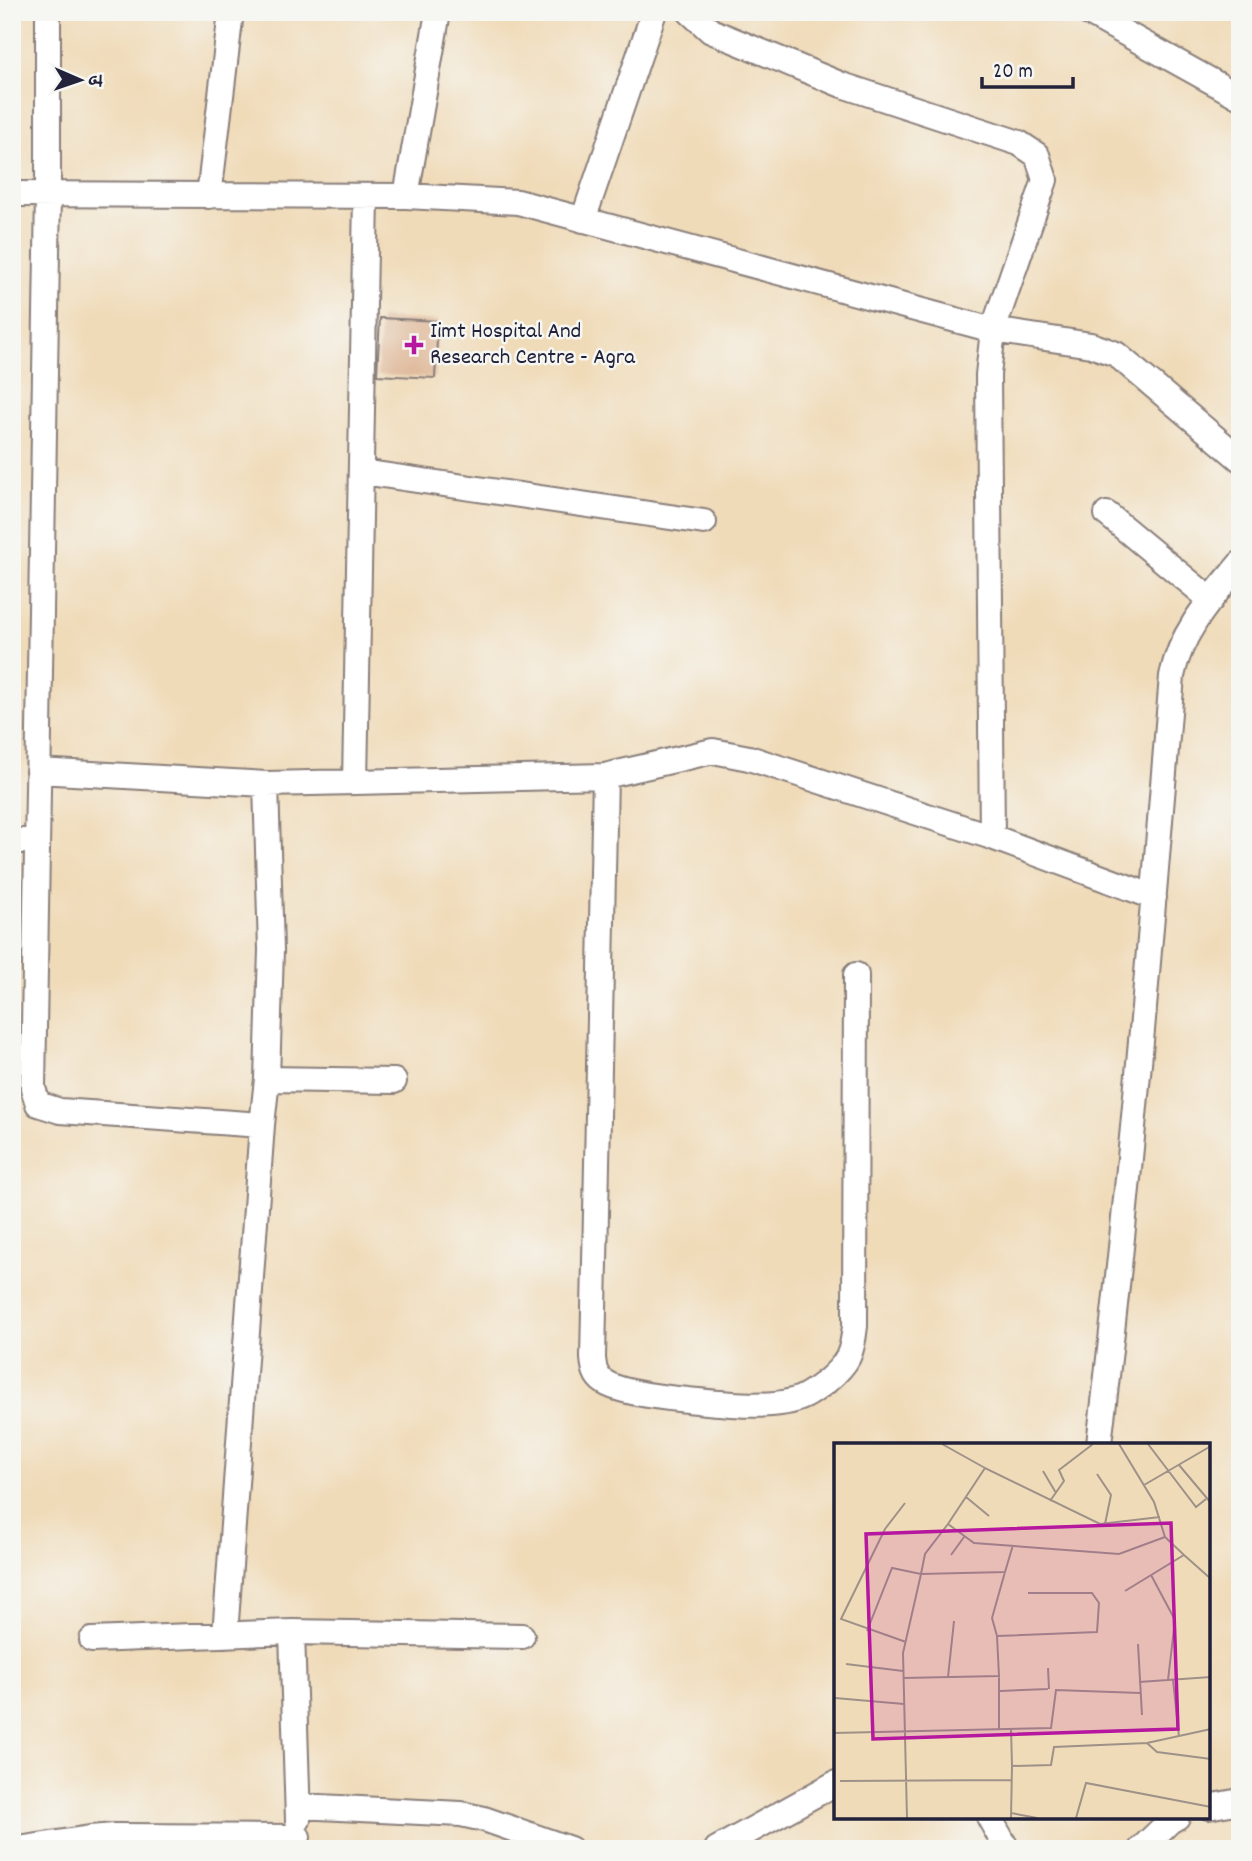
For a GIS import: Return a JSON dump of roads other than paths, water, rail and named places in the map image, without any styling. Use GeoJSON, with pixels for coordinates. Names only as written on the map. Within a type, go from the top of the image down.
{"type":"FeatureCollection","features":[{"type":"Feature","properties":{"kind":"street"},"geometry":{"type":"LineString","coordinates":[[48,12],[48,194],[33,1088],[38,1104],[60,1111],[262,1125]]}},
{"type":"Feature","properties":{"kind":"street"},"geometry":{"type":"LineString","coordinates":[[209,196],[231,12]]}},
{"type":"Feature","properties":{"kind":"street"},"geometry":{"type":"LineString","coordinates":[[406,196],[438,12]]}},
{"type":"Feature","properties":{"kind":"street"},"geometry":{"type":"LineString","coordinates":[[583,220],[654,12]]}},
{"type":"Feature","properties":{"kind":"street"},"geometry":{"type":"LineString","coordinates":[[690,12],[711,31],[842,85],[1019,143],[1037,155],[1045,180],[993,330],[988,375],[992,837]]}},
{"type":"Feature","properties":{"kind":"street"},"geometry":{"type":"LineString","coordinates":[[1087,12],[1240,97]]}},
{"type":"Feature","properties":{"kind":"street"},"geometry":{"type":"LineString","coordinates":[[12,194],[406,196],[518,202],[993,330],[1091,345],[1116,354],[1240,459]]}},
{"type":"Feature","properties":{"kind":"street"},"geometry":{"type":"LineString","coordinates":[[355,782],[366,197]]}},
{"type":"Feature","properties":{"kind":"street"},"geometry":{"type":"LineString","coordinates":[[362,472],[704,522]]}},
{"type":"Feature","properties":{"kind":"street"},"geometry":{"type":"LineString","coordinates":[[1107,514],[1210,600]]}},
{"type":"Feature","properties":{"kind":"street"},"geometry":{"type":"LineString","coordinates":[[1099,1443],[1114,1317],[1154,897],[1172,676],[1175,658],[1183,640],[1210,600],[1240,564]]}},
{"type":"Feature","properties":{"kind":"street"},"geometry":{"type":"LineString","coordinates":[[38,771],[266,784],[605,776],[713,751],[749,758],[992,837],[1154,897]]}},
{"type":"Feature","properties":{"kind":"street"},"geometry":{"type":"LineString","coordinates":[[605,776],[593,1358],[597,1375],[607,1384],[673,1398],[732,1404],[774,1404],[805,1396],[844,1366],[850,1354],[855,1326],[856,975]]}},
{"type":"Feature","properties":{"kind":"street"},"geometry":{"type":"LineString","coordinates":[[225,1635],[267,1079],[271,950],[266,784]]}},
{"type":"Feature","properties":{"kind":"street"},"geometry":{"type":"LineString","coordinates":[[12,841],[37,841]]}},
{"type":"Feature","properties":{"kind":"street"},"geometry":{"type":"LineString","coordinates":[[267,1079],[394,1081]]}},
{"type":"Feature","properties":{"kind":"street"},"geometry":{"type":"LineString","coordinates":[[18,1849],[115,1836],[298,1843],[292,1632]]}},
{"type":"Feature","properties":{"kind":"street"},"geometry":{"type":"LineString","coordinates":[[92,1640],[292,1632],[522,1636]]}},
{"type":"Feature","properties":{"kind":"street"},"geometry":{"type":"LineString","coordinates":[[717,1849],[834,1784]]}},
{"type":"Feature","properties":{"kind":"street"},"geometry":{"type":"LineString","coordinates":[[1210,1807],[1240,1801]]}},
{"type":"Feature","properties":{"kind":"street"},"geometry":{"type":"LineString","coordinates":[[299,1806],[461,1814],[484,1819],[570,1849]]}},
{"type":"Feature","properties":{"kind":"street"},"geometry":{"type":"LineString","coordinates":[[990,1819],[1007,1849]]}},
{"type":"Feature","properties":{"kind":"street"},"geometry":{"type":"LineString","coordinates":[[1141,1849],[1172,1819]]}},
{"type":"Feature","properties":{"kind":"place","name":"Iimt Hospital And Research Centre - Agra"},"geometry":{"type":"Point","coordinates":[414,345]}}]}
